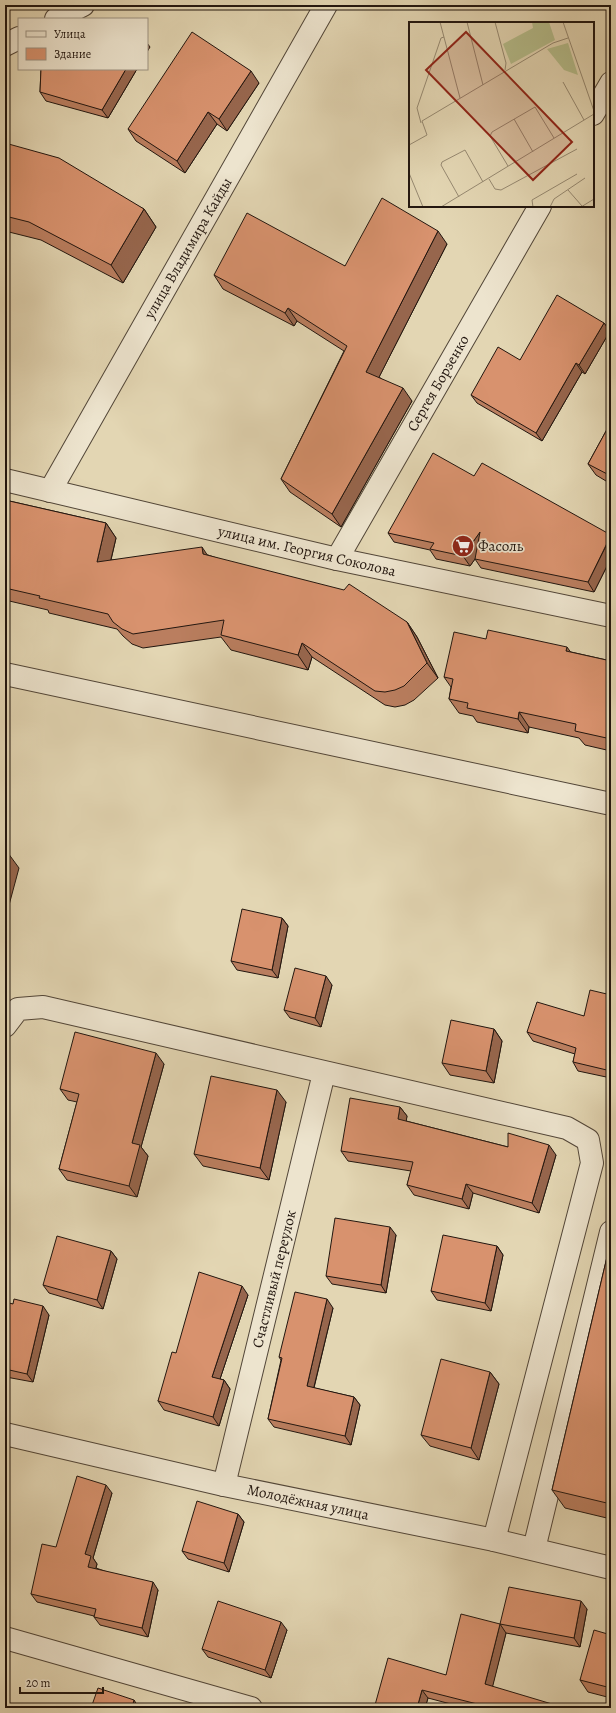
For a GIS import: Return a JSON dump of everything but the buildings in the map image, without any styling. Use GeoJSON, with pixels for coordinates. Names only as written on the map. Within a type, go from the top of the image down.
{"type":"FeatureCollection","features":[{"type":"Feature","properties":{"kind":"street"},"geometry":{"type":"LineString","coordinates":[[58,18],[83,5]]}},
{"type":"Feature","properties":{"kind":"street","name":"улица Владимира Кайды"},"geometry":{"type":"LineString","coordinates":[[50,491],[326,5]]}},
{"type":"Feature","properties":{"kind":"street"},"geometry":{"type":"LineString","coordinates":[[5,45],[18,38]]}},
{"type":"Feature","properties":{"kind":"street"},"geometry":{"type":"LineString","coordinates":[[594,112],[611,83]]}},
{"type":"Feature","properties":{"kind":"street","name":"Сергея Борзенко"},"geometry":{"type":"LineString","coordinates":[[336,559],[539,207]]}},
{"type":"Feature","properties":{"kind":"street","name":"улица им. Георгия Соколова"},"geometry":{"type":"LineString","coordinates":[[5,480],[336,559],[611,616]]}},
{"type":"Feature","properties":{"kind":"street"},"geometry":{"type":"LineString","coordinates":[[5,674],[611,804]]}},
{"type":"Feature","properties":{"kind":"street"},"geometry":{"type":"LineString","coordinates":[[5,1026],[18,1009],[43,1007],[324,1073],[568,1128],[588,1140],[592,1163],[494,1540]]}},
{"type":"Feature","properties":{"kind":"street","name":"Счастливый переулок"},"geometry":{"type":"LineString","coordinates":[[224,1485],[324,1073]]}},
{"type":"Feature","properties":{"kind":"street"},"geometry":{"type":"LineString","coordinates":[[534,1549],[611,1232]]}},
{"type":"Feature","properties":{"kind":"street","name":"Молодёжная улица"},"geometry":{"type":"LineString","coordinates":[[5,1434],[224,1485],[494,1540],[611,1568]]}},
{"type":"Feature","properties":{"kind":"street"},"geometry":{"type":"LineString","coordinates":[[5,1638],[251,1708]]}},
{"type":"Feature","properties":{"kind":"place","name":"Фасоль"},"geometry":{"type":"Point","coordinates":[463,546]}}]}
